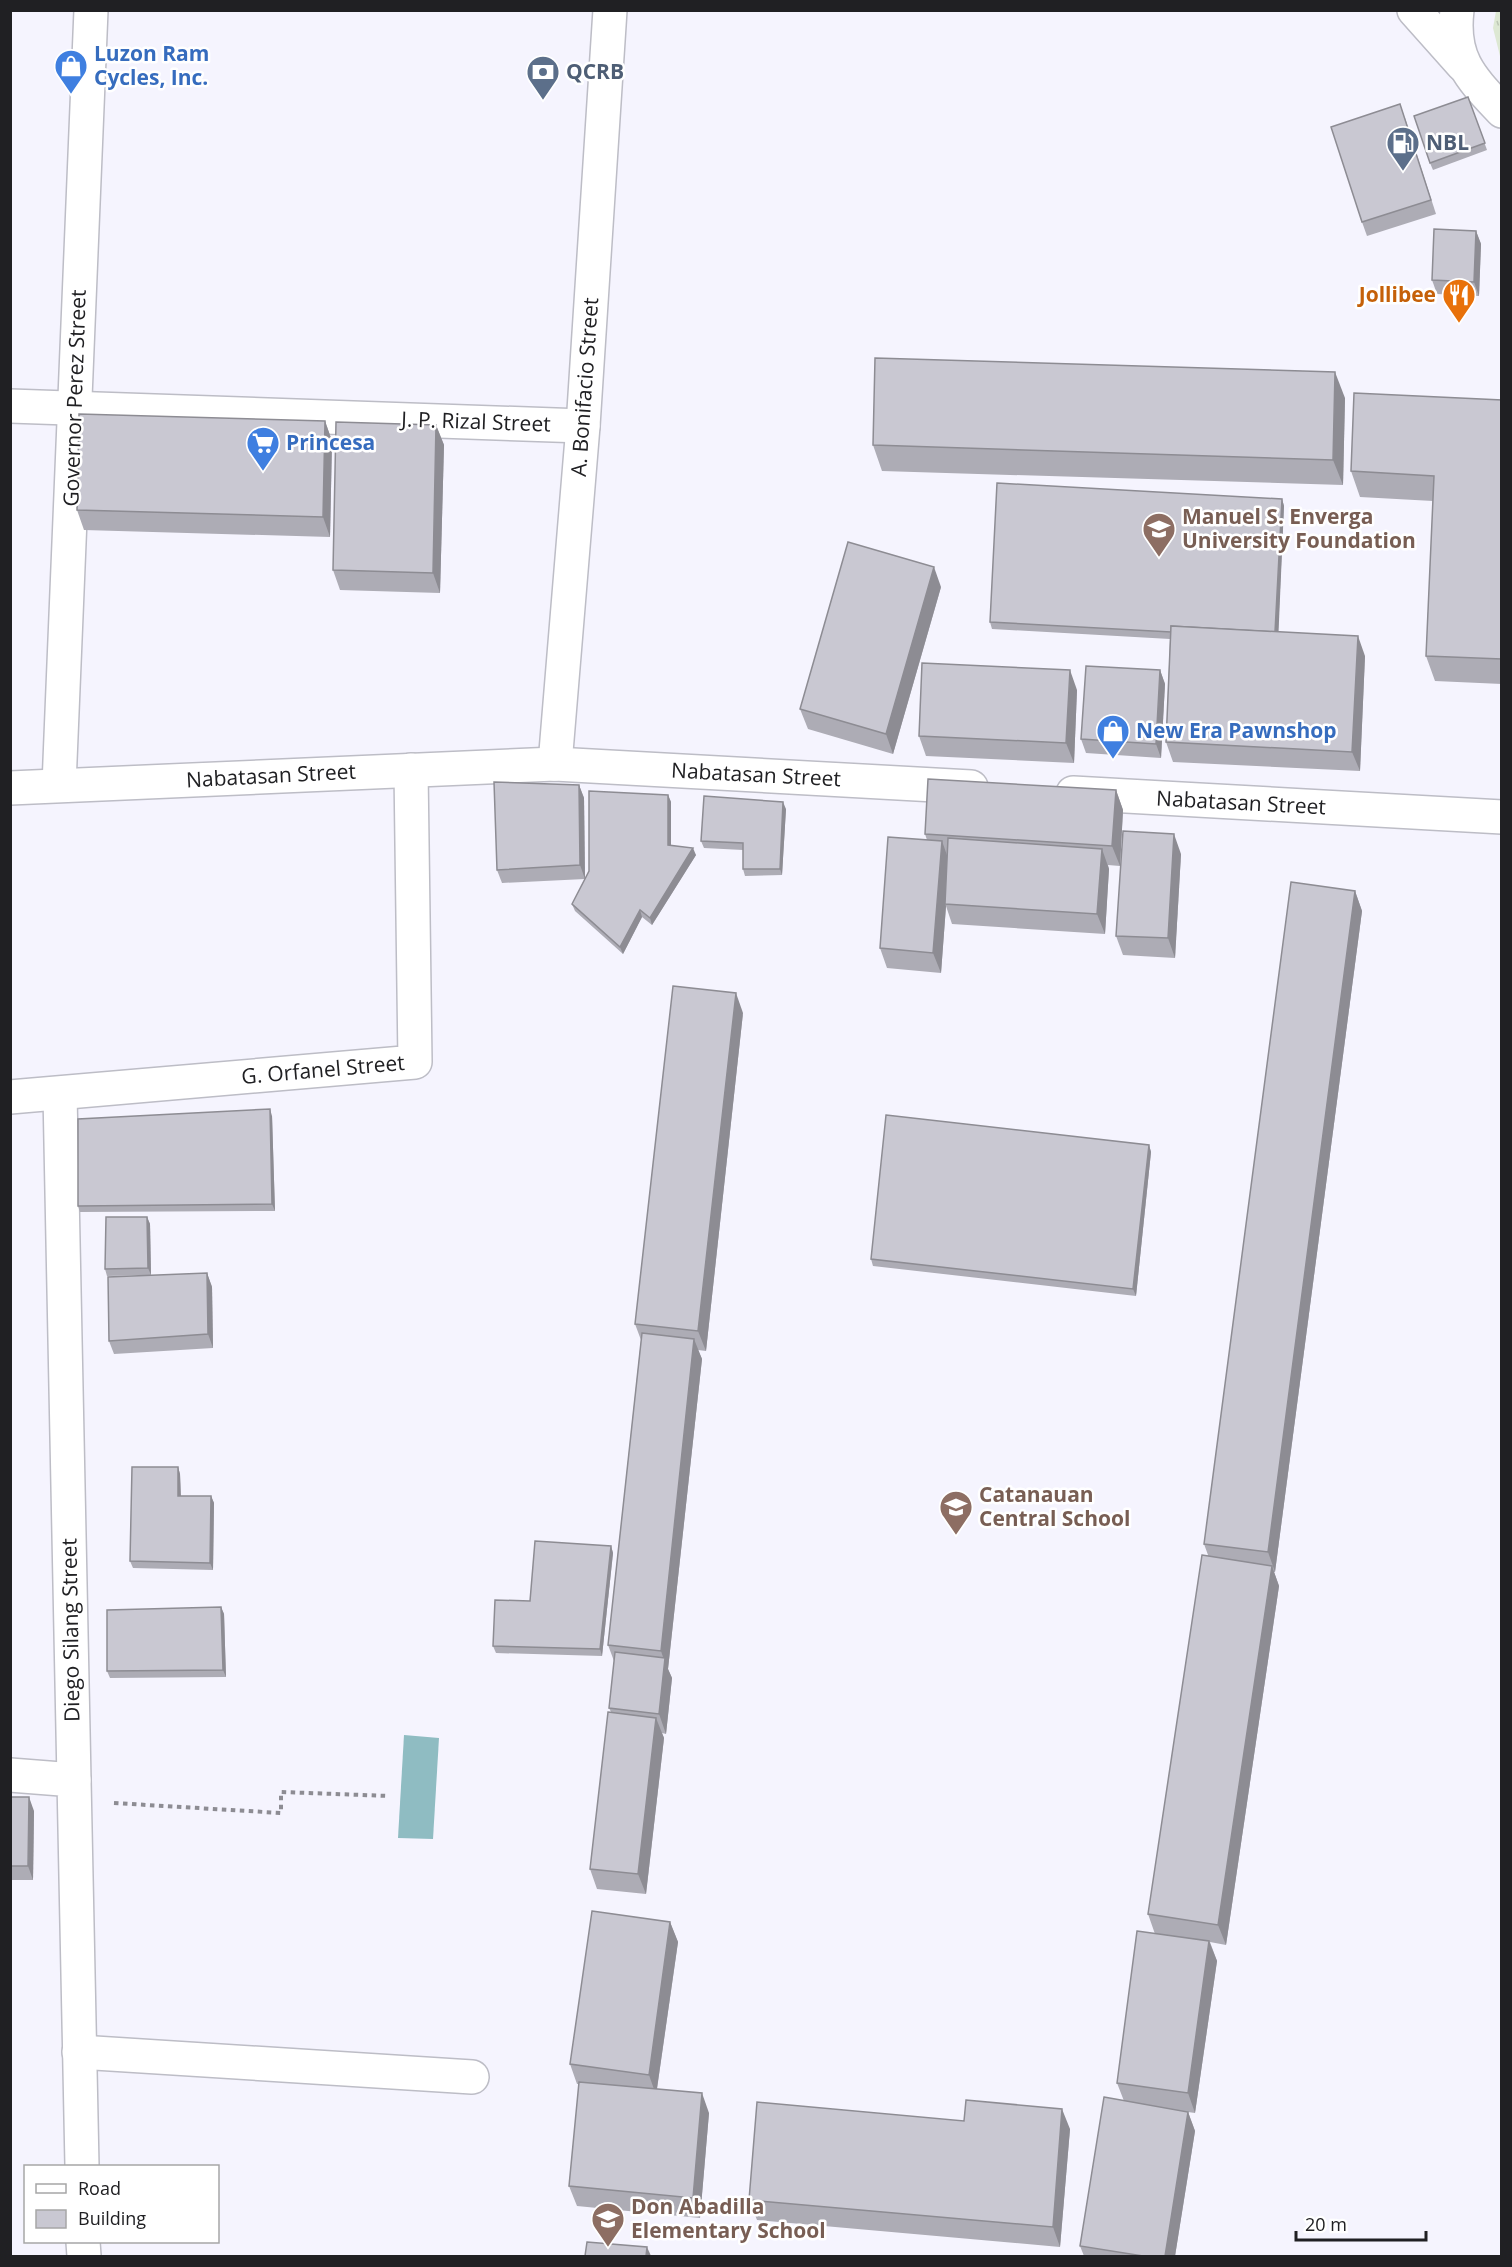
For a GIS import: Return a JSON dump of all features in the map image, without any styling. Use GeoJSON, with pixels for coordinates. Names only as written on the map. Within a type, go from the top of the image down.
{"type":"FeatureCollection","features":[{"type":"Feature","properties":{"kind":"street","name":"Governor Perez Street"},"geometry":{"type":"LineString","coordinates":[[59,785],[91,10]]}},
{"type":"Feature","properties":{"kind":"street","name":"A. Bonifacio Street"},"geometry":{"type":"LineString","coordinates":[[555,764],[583,426],[610,10]]}},
{"type":"Feature","properties":{"kind":"street"},"geometry":{"type":"LineString","coordinates":[[1414,10],[1463,65],[1474,81],[1496,103]]}},
{"type":"Feature","properties":{"kind":"street"},"geometry":{"type":"LineString","coordinates":[[1457,10],[1454,30],[1463,65]]}},
{"type":"Feature","properties":{"kind":"street","name":"J. P. Rizal Street"},"geometry":{"type":"LineString","coordinates":[[10,406],[583,426]]}},
{"type":"Feature","properties":{"kind":"street","name":"Nabatasan Street"},"geometry":{"type":"LineString","coordinates":[[10,788],[555,764],[998,789]]}},
{"type":"Feature","properties":{"kind":"street","name":"G. Orfanel Street"},"geometry":{"type":"LineString","coordinates":[[10,1097],[415,1062],[411,770]]}},
{"type":"Feature","properties":{"kind":"street","name":"Nabatasan Street"},"geometry":{"type":"LineString","coordinates":[[1046,792],[1502,818]]}},
{"type":"Feature","properties":{"kind":"street","name":"Diego Silang Street"},"geometry":{"type":"LineString","coordinates":[[60,1094],[82,2165]]}},
{"type":"Feature","properties":{"kind":"street"},"geometry":{"type":"LineString","coordinates":[[10,1775],[74,1790]]}},
{"type":"Feature","properties":{"kind":"street"},"geometry":{"type":"LineString","coordinates":[[79,2052],[472,2077]]}},
{"type":"Feature","properties":{"kind":"path"},"geometry":{"type":"LineString","coordinates":[[74,1790],[281,1813],[281,1792],[389,1796]]}},
{"type":"Feature","properties":{"kind":"green space"},"geometry":{"type":"Polygon","coordinates":[[[1496,11],[1501,11],[1501,60],[1493,28],[1496,11]]]}},
{"type":"Feature","properties":{"kind":"water"},"geometry":{"type":"Polygon","coordinates":[[[404,1735],[439,1738],[433,1839],[398,1838],[404,1735]]]}},
{"type":"Feature","properties":{"kind":"building"},"geometry":{"type":"Polygon","coordinates":[[[1468,97],[1485,143],[1430,163],[1414,116],[1468,97]]]}},
{"type":"Feature","properties":{"kind":"building"},"geometry":{"type":"Polygon","coordinates":[[[1400,104],[1431,200],[1362,222],[1331,127],[1400,104]]]}},
{"type":"Feature","properties":{"kind":"building"},"geometry":{"type":"Polygon","coordinates":[[[1434,229],[1476,231],[1474,282],[1432,280],[1434,229]]]}},
{"type":"Feature","properties":{"kind":"building"},"geometry":{"type":"Polygon","coordinates":[[[875,358],[1335,372],[1333,460],[873,445],[875,358]]]}},
{"type":"Feature","properties":{"kind":"building"},"geometry":{"type":"Polygon","coordinates":[[[1354,393],[1502,400],[1502,659],[1426,656],[1434,476],[1351,471],[1354,393]]]}},
{"type":"Feature","properties":{"kind":"building"},"geometry":{"type":"Polygon","coordinates":[[[79,414],[325,421],[323,517],[77,510],[79,414]]]}},
{"type":"Feature","properties":{"kind":"building"},"geometry":{"type":"Polygon","coordinates":[[[336,422],[436,425],[433,573],[333,570],[336,422]]]}},
{"type":"Feature","properties":{"kind":"building"},"geometry":{"type":"Polygon","coordinates":[[[997,483],[1282,499],[1275,632],[1171,626],[1171,632],[990,622],[997,483]]]}},
{"type":"Feature","properties":{"kind":"building"},"geometry":{"type":"Polygon","coordinates":[[[848,542],[934,567],[886,734],[800,709],[848,542]]]}},
{"type":"Feature","properties":{"kind":"building"},"geometry":{"type":"Polygon","coordinates":[[[1171,626],[1358,636],[1352,752],[1166,742],[1171,626]]]}},
{"type":"Feature","properties":{"kind":"building"},"geometry":{"type":"Polygon","coordinates":[[[922,663],[1070,670],[1066,743],[919,736],[922,663]]]}},
{"type":"Feature","properties":{"kind":"building"},"geometry":{"type":"Polygon","coordinates":[[[1086,666],[1160,670],[1156,744],[1081,739],[1086,666]]]}},
{"type":"Feature","properties":{"kind":"building"},"geometry":{"type":"Polygon","coordinates":[[[928,779],[1116,790],[1112,846],[925,834],[928,779]]]}},
{"type":"Feature","properties":{"kind":"building"},"geometry":{"type":"Polygon","coordinates":[[[494,782],[579,785],[580,865],[497,870],[494,782]]]}},
{"type":"Feature","properties":{"kind":"building"},"geometry":{"type":"Polygon","coordinates":[[[589,791],[668,795],[668,845],[693,848],[650,918],[640,910],[620,947],[572,904],[589,871],[589,791]]]}},
{"type":"Feature","properties":{"kind":"building"},"geometry":{"type":"Polygon","coordinates":[[[704,796],[783,802],[780,869],[743,869],[743,843],[701,841],[704,796]]]}},
{"type":"Feature","properties":{"kind":"building"},"geometry":{"type":"Polygon","coordinates":[[[1123,831],[1174,834],[1168,938],[1116,936],[1123,831]]]}},
{"type":"Feature","properties":{"kind":"building"},"geometry":{"type":"Polygon","coordinates":[[[888,837],[942,841],[933,953],[880,948],[888,837]]]}},
{"type":"Feature","properties":{"kind":"building"},"geometry":{"type":"Polygon","coordinates":[[[948,838],[1102,849],[1097,914],[945,904],[948,838]]]}},
{"type":"Feature","properties":{"kind":"building"},"geometry":{"type":"Polygon","coordinates":[[[1291,882],[1355,891],[1268,1552],[1204,1544],[1291,882]]]}},
{"type":"Feature","properties":{"kind":"building"},"geometry":{"type":"Polygon","coordinates":[[[673,986],[736,993],[698,1331],[635,1324],[673,986]]]}},
{"type":"Feature","properties":{"kind":"building"},"geometry":{"type":"Polygon","coordinates":[[[270,1109],[272,1204],[78,1206],[78,1119],[270,1109]]]}},
{"type":"Feature","properties":{"kind":"building"},"geometry":{"type":"Polygon","coordinates":[[[886,1115],[1149,1145],[1133,1289],[871,1259],[886,1115]]]}},
{"type":"Feature","properties":{"kind":"building"},"geometry":{"type":"Polygon","coordinates":[[[106,1217],[147,1217],[148,1268],[105,1269],[106,1217]]]}},
{"type":"Feature","properties":{"kind":"building"},"geometry":{"type":"Polygon","coordinates":[[[207,1273],[208,1334],[109,1341],[108,1277],[207,1273]]]}},
{"type":"Feature","properties":{"kind":"building"},"geometry":{"type":"Polygon","coordinates":[[[642,1333],[694,1339],[661,1651],[608,1645],[642,1333]]]}},
{"type":"Feature","properties":{"kind":"building"},"geometry":{"type":"Polygon","coordinates":[[[132,1467],[178,1467],[178,1496],[211,1496],[210,1563],[130,1561],[132,1467]]]}},
{"type":"Feature","properties":{"kind":"building"},"geometry":{"type":"Polygon","coordinates":[[[535,1541],[611,1546],[600,1649],[493,1646],[495,1600],[530,1601],[535,1541]]]}},
{"type":"Feature","properties":{"kind":"building"},"geometry":{"type":"Polygon","coordinates":[[[1202,1555],[1272,1566],[1218,1925],[1148,1914],[1202,1555]]]}},
{"type":"Feature","properties":{"kind":"building"},"geometry":{"type":"Polygon","coordinates":[[[221,1607],[223,1670],[107,1671],[107,1610],[221,1607]]]}},
{"type":"Feature","properties":{"kind":"building"},"geometry":{"type":"Polygon","coordinates":[[[615,1652],[665,1658],[659,1714],[609,1708],[615,1652]]]}},
{"type":"Feature","properties":{"kind":"building"},"geometry":{"type":"Polygon","coordinates":[[[608,1712],[656,1718],[638,1874],[590,1869],[608,1712]]]}},
{"type":"Feature","properties":{"kind":"building"},"geometry":{"type":"Polygon","coordinates":[[[10,1797],[29,1797],[28,1866],[10,1866],[10,1797]]]}},
{"type":"Feature","properties":{"kind":"building"},"geometry":{"type":"Polygon","coordinates":[[[592,1911],[670,1922],[649,2075],[570,2064],[592,1911]]]}},
{"type":"Feature","properties":{"kind":"building"},"geometry":{"type":"Polygon","coordinates":[[[1137,1931],[1209,1941],[1188,2093],[1117,2083],[1137,1931]]]}},
{"type":"Feature","properties":{"kind":"building"},"geometry":{"type":"Polygon","coordinates":[[[579,2082],[702,2093],[693,2198],[569,2186],[579,2082]]]}},
{"type":"Feature","properties":{"kind":"building"},"geometry":{"type":"Polygon","coordinates":[[[1104,2097],[1188,2112],[1165,2256],[1143,2256],[1080,2246],[1104,2097]]]}},
{"type":"Feature","properties":{"kind":"building"},"geometry":{"type":"Polygon","coordinates":[[[966,2100],[1062,2109],[1053,2227],[749,2200],[757,2102],[964,2121],[966,2100]]]}},
{"type":"Feature","properties":{"kind":"building"},"geometry":{"type":"Polygon","coordinates":[[[587,2242],[647,2247],[646,2256],[585,2256],[587,2242]]]}},
{"type":"Feature","properties":{"kind":"place","name":"Luzon Ram Cycles, Inc."},"geometry":{"type":"Point","coordinates":[71,95]}},
{"type":"Feature","properties":{"kind":"place","name":"QCRB"},"geometry":{"type":"Point","coordinates":[543,101]}},
{"type":"Feature","properties":{"kind":"place","name":"NBL"},"geometry":{"type":"Point","coordinates":[1403,172]}},
{"type":"Feature","properties":{"kind":"place","name":"Jollibee"},"geometry":{"type":"Point","coordinates":[1459,324]}},
{"type":"Feature","properties":{"kind":"place","name":"Princesa"},"geometry":{"type":"Point","coordinates":[263,472]}},
{"type":"Feature","properties":{"kind":"place","name":"Manuel S. Enverga University Foundation"},"geometry":{"type":"Point","coordinates":[1159,558]}},
{"type":"Feature","properties":{"kind":"place","name":"New Era Pawnshop"},"geometry":{"type":"Point","coordinates":[1113,760]}},
{"type":"Feature","properties":{"kind":"place","name":"Catanauan Central School"},"geometry":{"type":"Point","coordinates":[956,1536]}},
{"type":"Feature","properties":{"kind":"place","name":"Don Abadilla Elementary School"},"geometry":{"type":"Point","coordinates":[608,2248]}}]}
